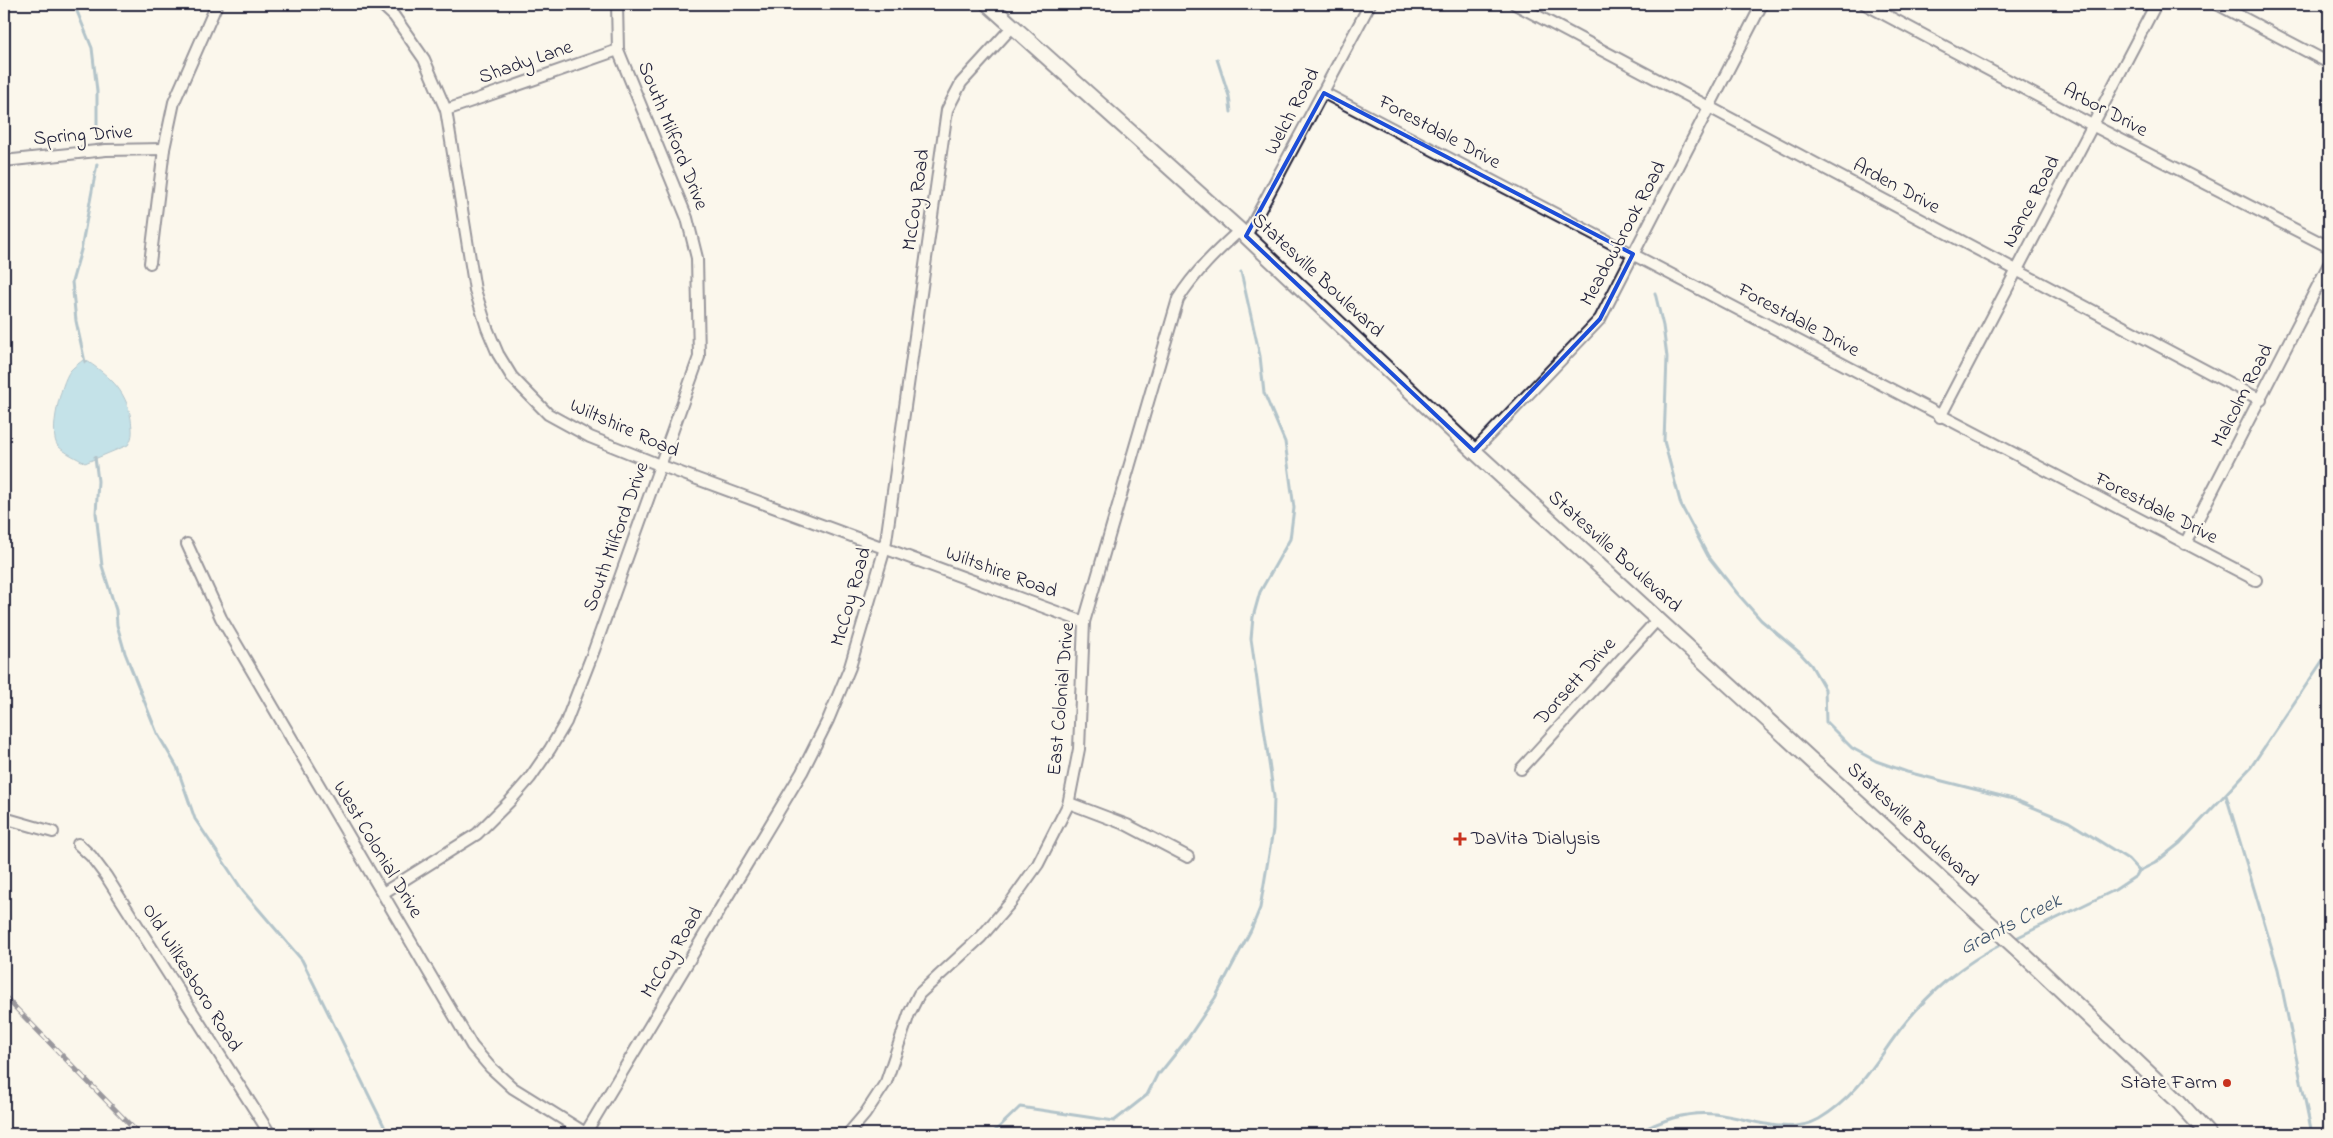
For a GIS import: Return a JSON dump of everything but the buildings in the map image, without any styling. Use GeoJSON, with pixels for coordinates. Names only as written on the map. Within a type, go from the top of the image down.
{"type":"FeatureCollection","features":[{"type":"Feature","properties":{"kind":"main road","name":"Statesville Boulevard"},"geometry":{"type":"LineString","coordinates":[[988,4],[1243,234],[1474,451],[2024,954],[2178,1101],[2208,1134]]}},
{"type":"Feature","properties":{"kind":"street"},"geometry":{"type":"LineString","coordinates":[[150,263],[164,148],[174,102],[217,4]]}},
{"type":"Feature","properties":{"kind":"street","name":"Wiltshire Road"},"geometry":{"type":"LineString","coordinates":[[381,4],[394,16],[424,59],[446,110],[475,290],[487,328],[512,377],[548,414],[590,437],[662,466],[1084,622]]}},
{"type":"Feature","properties":{"kind":"street","name":"South Milford Drive"},"geometry":{"type":"LineString","coordinates":[[383,893],[477,834],[510,802],[530,778],[566,722],[662,466],[699,357],[697,258],[687,218],[618,50],[618,4]]}},
{"type":"Feature","properties":{"kind":"street","name":"Welch Road"},"geometry":{"type":"LineString","coordinates":[[1243,234],[1324,93],[1370,4]]}},
{"type":"Feature","properties":{"kind":"street","name":"Arden Drive"},"geometry":{"type":"LineString","coordinates":[[1515,4],[2261,400]]}},
{"type":"Feature","properties":{"kind":"street","name":"Meadowbrook Road"},"geometry":{"type":"LineString","coordinates":[[1474,451],[1600,319],[1710,109],[1762,4]]}},
{"type":"Feature","properties":{"kind":"street","name":"Arbor Drive"},"geometry":{"type":"LineString","coordinates":[[1865,4],[2092,125],[2329,247]]}},
{"type":"Feature","properties":{"kind":"street","name":"Nance Road"},"geometry":{"type":"LineString","coordinates":[[1940,417],[2015,270],[2156,4]]}},
{"type":"Feature","properties":{"kind":"street"},"geometry":{"type":"LineString","coordinates":[[2218,4],[2329,63]]}},
{"type":"Feature","properties":{"kind":"street","name":"McCoy Road"},"geometry":{"type":"LineString","coordinates":[[586,1134],[802,772],[828,720],[850,666],[885,548],[947,110],[960,83],[1013,26]]}},
{"type":"Feature","properties":{"kind":"street","name":"Shady Lane"},"geometry":{"type":"LineString","coordinates":[[446,110],[618,50]]}},
{"type":"Feature","properties":{"kind":"street","name":"Forestdale Drive"},"geometry":{"type":"LineString","coordinates":[[1324,93],[1940,417],[2256,580]]}},
{"type":"Feature","properties":{"kind":"street","name":"Spring Drive"},"geometry":{"type":"LineString","coordinates":[[4,161],[106,150],[164,148]]}},
{"type":"Feature","properties":{"kind":"street","name":"East Colonial Drive"},"geometry":{"type":"LineString","coordinates":[[848,1134],[866,1114],[886,1082],[909,1014],[920,994],[981,937],[1012,902],[1038,864],[1069,803],[1079,749],[1084,622],[1178,299],[1190,280],[1211,256],[1243,234]]}},
{"type":"Feature","properties":{"kind":"street","name":"Malcolm Road"},"geometry":{"type":"LineString","coordinates":[[2186,544],[2329,264]]}},
{"type":"Feature","properties":{"kind":"street","name":"West Colonial Drive"},"geometry":{"type":"LineString","coordinates":[[187,544],[221,618],[472,1046],[490,1067],[513,1088],[586,1134]]}},
{"type":"Feature","properties":{"kind":"street","name":"Dorsett Drive"},"geometry":{"type":"LineString","coordinates":[[1521,769],[1658,619]]}},
{"type":"Feature","properties":{"kind":"street"},"geometry":{"type":"LineString","coordinates":[[1069,803],[1127,824],[1188,857]]}},
{"type":"Feature","properties":{"kind":"street"},"geometry":{"type":"LineString","coordinates":[[4,818],[52,832]]}},
{"type":"Feature","properties":{"kind":"street","name":"Old Wilkesboro Road"},"geometry":{"type":"LineString","coordinates":[[78,844],[91,856],[106,876],[270,1134]]}},
{"type":"Feature","properties":{"kind":"highlighted area"},"geometry":{"type":"Polygon","coordinates":[[[1324,93],[1633,254],[1600,319],[1474,451],[1246,236],[1324,93]]]}},
{"type":"Feature","properties":{"kind":"water"},"geometry":{"type":"Polygon","coordinates":[[[84,359],[108,377],[120,391],[129,408],[132,432],[128,445],[85,463],[58,446],[54,431],[57,409],[66,377],[84,359]]]}},
{"type":"Feature","properties":{"kind":"waterway"},"geometry":{"type":"LineString","coordinates":[[74,4],[92,48],[97,91],[97,141]]}},
{"type":"Feature","properties":{"kind":"waterway"},"geometry":{"type":"LineString","coordinates":[[1217,59],[1229,96],[1231,112]]}},
{"type":"Feature","properties":{"kind":"waterway"},"geometry":{"type":"LineString","coordinates":[[85,362],[76,321],[72,282],[81,250],[97,164]]}},
{"type":"Feature","properties":{"kind":"waterway"},"geometry":{"type":"LineString","coordinates":[[994,1134],[1020,1107],[1114,1121],[1147,1095],[1158,1073],[1160,1073],[1188,1038],[1215,998],[1251,930],[1260,908],[1273,830],[1274,797],[1251,639],[1253,617],[1260,592],[1290,539],[1294,508],[1285,442],[1264,393],[1260,356],[1241,272]]}},
{"type":"Feature","properties":{"kind":"waterway"},"geometry":{"type":"LineString","coordinates":[[1655,293],[1663,326],[1667,357],[1664,441],[1681,505],[1708,556],[1737,593],[1761,620],[1800,653],[1811,665],[1825,689],[1826,722],[1852,748],[1876,761],[1907,772],[2013,799],[2069,822],[2128,859],[2139,871]]}},
{"type":"Feature","properties":{"kind":"waterway"},"geometry":{"type":"LineString","coordinates":[[95,457],[98,481],[96,513],[102,566],[116,610],[117,625],[125,653],[157,733],[177,767],[195,819],[243,891],[302,960],[388,1134]]}},
{"type":"Feature","properties":{"kind":"waterway","name":"Grants Creek"},"geometry":{"type":"LineString","coordinates":[[2012,940],[2115,890],[2136,876],[2139,871],[2155,863],[2180,843],[2251,767],[2329,651]]}},
{"type":"Feature","properties":{"kind":"waterway"},"geometry":{"type":"LineString","coordinates":[[2226,795],[2278,969],[2312,1134]]}},
{"type":"Feature","properties":{"kind":"waterway","name":"Grants Creek"},"geometry":{"type":"LineString","coordinates":[[1635,1134],[1663,1121],[1704,1113],[1780,1126],[1807,1124],[1819,1119],[1833,1110],[1856,1089],[1902,1027],[1924,1001],[1961,969],[2004,943]]}},
{"type":"Feature","properties":{"kind":"railway"},"geometry":{"type":"LineString","coordinates":[[4,996],[139,1134]]}},
{"type":"Feature","properties":{"kind":"place","name":"DaVita Dialysis"},"geometry":{"type":"Point","coordinates":[1460,839]}},
{"type":"Feature","properties":{"kind":"place","name":"State Farm"},"geometry":{"type":"Point","coordinates":[2227,1083]}}]}
